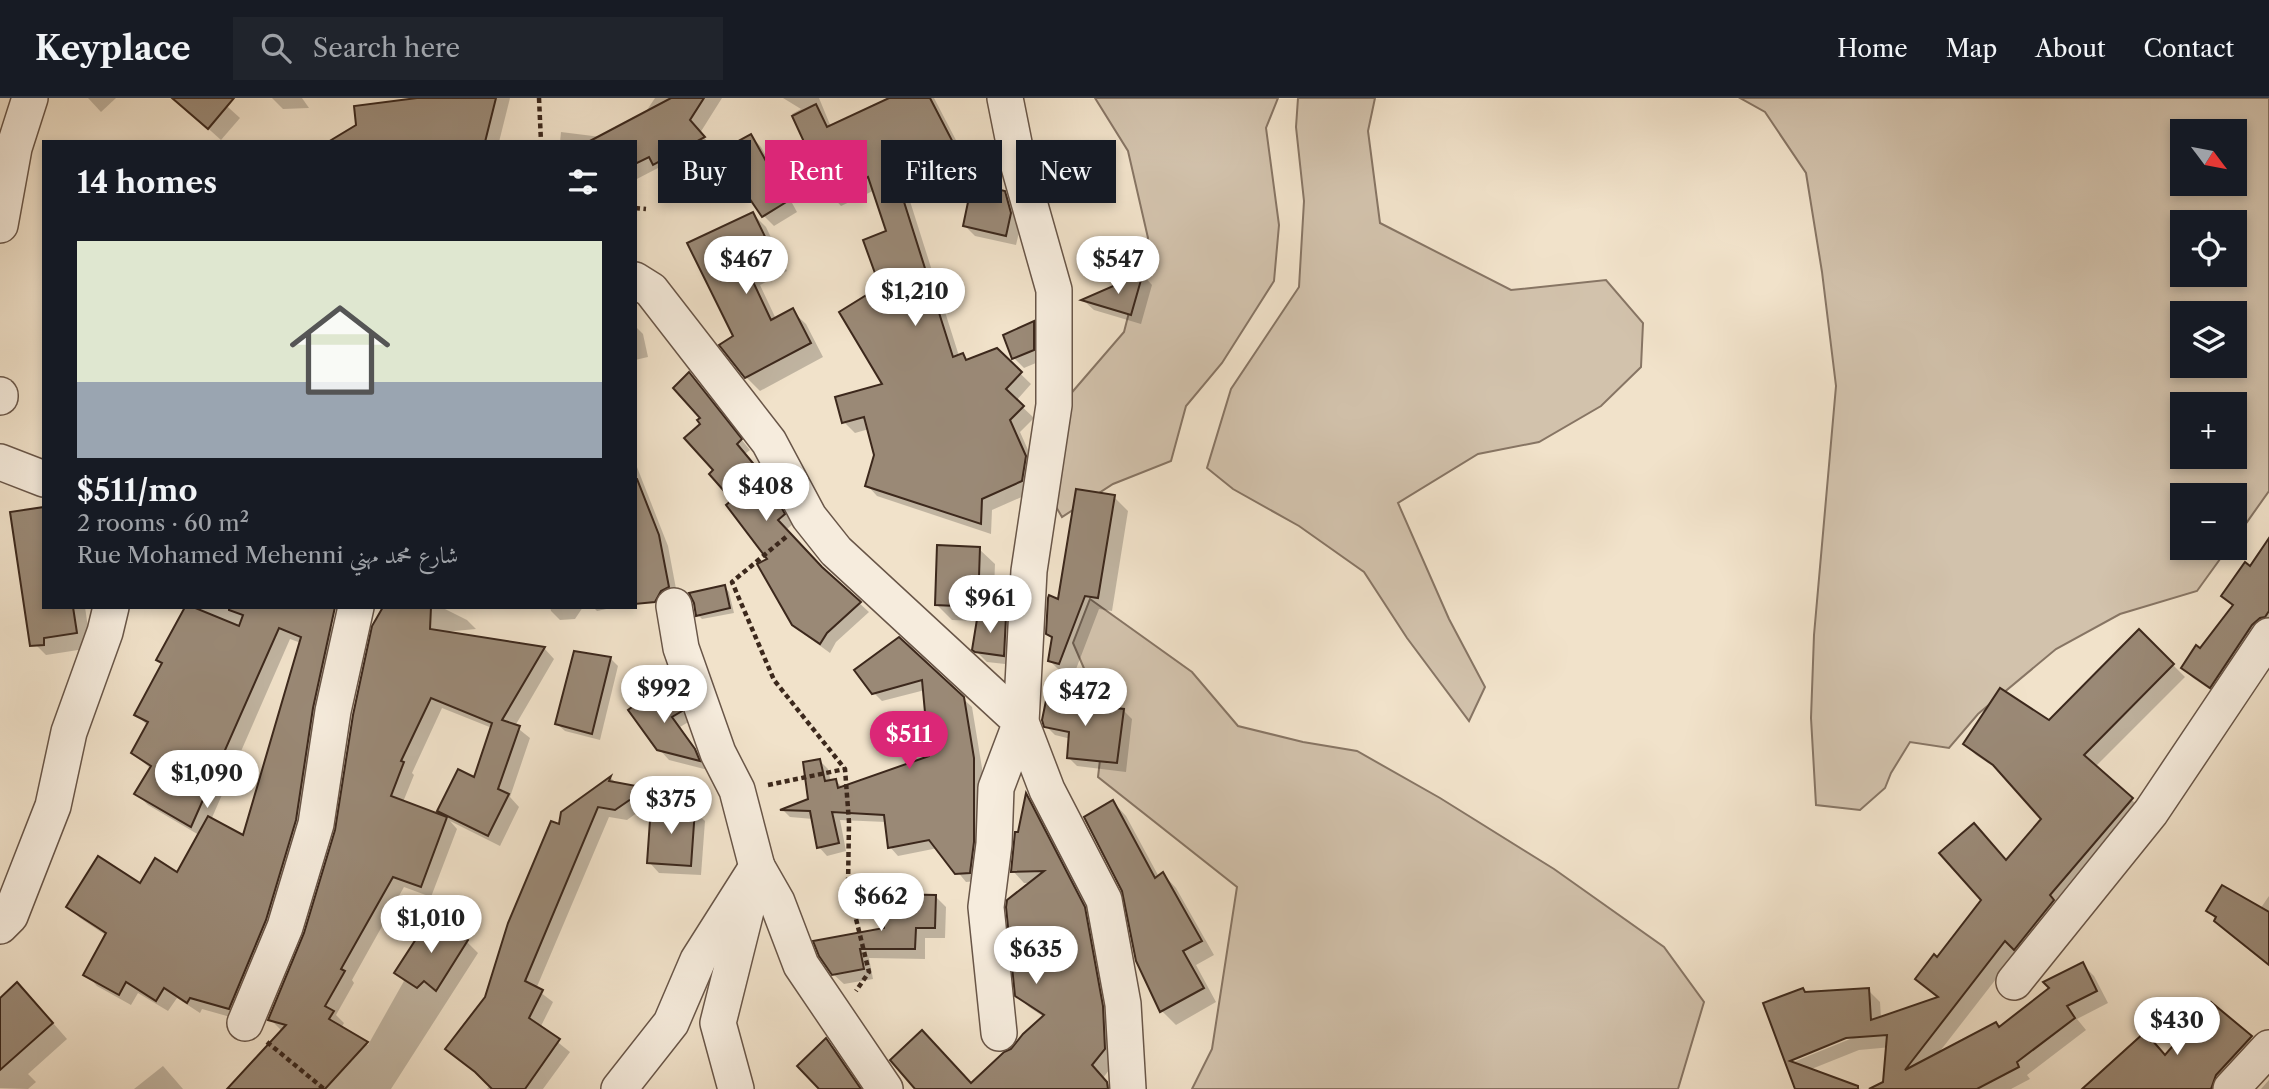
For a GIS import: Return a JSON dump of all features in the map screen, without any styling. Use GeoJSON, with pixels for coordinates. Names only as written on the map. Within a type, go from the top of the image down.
{"type":"FeatureCollection","features":[{"type":"Feature","properties":{"kind":"street"},"geometry":{"type":"LineString","coordinates":[[0,226],[14,148],[30,98]]}},
{"type":"Feature","properties":{"kind":"street"},"geometry":{"type":"LineString","coordinates":[[999,1033],[986,907],[994,844],[996,788],[1021,722],[1029,571],[1054,405],[1054,290],[1018,163],[1005,98]]}},
{"type":"Feature","properties":{"kind":"street"},"geometry":{"type":"LineString","coordinates":[[637,281],[651,290],[769,442],[809,517],[836,551],[1021,722],[1047,790],[1104,900],[1123,1004],[1128,1089]]}},
{"type":"Feature","properties":{"kind":"street"},"geometry":{"type":"LineString","coordinates":[[0,462],[42,478]]}},
{"type":"Feature","properties":{"kind":"street"},"geometry":{"type":"LineString","coordinates":[[674,606],[681,648],[718,753],[737,790],[757,867],[777,902],[801,965],[885,1089]]}},
{"type":"Feature","properties":{"kind":"street"},"geometry":{"type":"LineString","coordinates":[[3,921],[53,806],[69,732],[105,632],[111,609]]}},
{"type":"Feature","properties":{"kind":"street"},"geometry":{"type":"LineString","coordinates":[[245,1023],[285,927],[316,824],[333,710],[356,609]]}},
{"type":"Feature","properties":{"kind":"street"},"geometry":{"type":"LineString","coordinates":[[2014,982],[2151,812],[2269,636]]}},
{"type":"Feature","properties":{"kind":"street"},"geometry":{"type":"LineString","coordinates":[[619,1089],[670,1023],[698,960],[757,867]]}},
{"type":"Feature","properties":{"kind":"street"},"geometry":{"type":"LineString","coordinates":[[736,1089],[718,1023],[757,867]]}},
{"type":"Feature","properties":{"kind":"street"},"geometry":{"type":"LineString","coordinates":[[2231,1089],[2269,1048]]}},
{"type":"Feature","properties":{"kind":"path"},"geometry":{"type":"LineString","coordinates":[[539,98],[541,140]]}},
{"type":"Feature","properties":{"kind":"path"},"geometry":{"type":"LineString","coordinates":[[637,208],[646,209]]}},
{"type":"Feature","properties":{"kind":"path"},"geometry":{"type":"LineString","coordinates":[[809,517],[732,582],[774,680],[845,769],[849,822],[848,886],[869,972],[837,1017]]}},
{"type":"Feature","properties":{"kind":"path"},"geometry":{"type":"LineString","coordinates":[[737,790],[845,769]]}},
{"type":"Feature","properties":{"kind":"path"},"geometry":{"type":"LineString","coordinates":[[245,1023],[324,1089]]}},
{"type":"Feature","properties":{"kind":"shaded area"},"geometry":{"type":"Polygon","coordinates":[[[1095,98],[1278,98],[1266,128],[1279,225],[1274,281],[1222,363],[1186,406],[1171,461],[1113,484],[1062,517],[1048,493],[1049,419],[1124,332],[1148,238],[1128,151],[1095,98]]]}},
{"type":"Feature","properties":{"kind":"shaded area"},"geometry":{"type":"Polygon","coordinates":[[[1298,98],[1375,98],[1368,131],[1380,223],[1511,290],[1606,280],[1643,323],[1641,367],[1601,406],[1539,442],[1478,454],[1398,503],[1449,619],[1485,687],[1469,721],[1407,638],[1364,572],[1299,526],[1233,489],[1207,468],[1231,389],[1299,287],[1304,201],[1296,127],[1298,98]]]}},
{"type":"Feature","properties":{"kind":"shaded area"},"geometry":{"type":"Polygon","coordinates":[[[1740,98],[2269,98],[2269,491],[2247,522],[2247,483],[2170,483],[2170,560],[2219,560],[2197,591],[2120,614],[2056,649],[1978,714],[1949,748],[1910,742],[1885,788],[1860,810],[1816,805],[1811,718],[1814,635],[1836,386],[1806,173],[1765,112],[1740,98]]]}},
{"type":"Feature","properties":{"kind":"shaded area"},"geometry":{"type":"Polygon","coordinates":[[[1090,599],[1192,672],[1238,726],[1303,742],[1357,751],[1440,798],[1554,869],[1664,947],[1704,1002],[1678,1089],[1192,1089],[1212,1049],[1237,887],[1098,777],[1105,717],[1073,643],[1090,599]]]}},
{"type":"Feature","properties":{"kind":"building"},"geometry":{"type":"Polygon","coordinates":[[[172,98],[234,98],[208,129],[172,98]]]}},
{"type":"Feature","properties":{"kind":"building"},"geometry":{"type":"Polygon","coordinates":[[[417,98],[496,98],[486,140],[331,140],[356,125],[354,106],[417,98]]]}},
{"type":"Feature","properties":{"kind":"building"},"geometry":{"type":"Polygon","coordinates":[[[671,98],[704,98],[690,120],[705,137],[699,140],[658,140],[658,162],[653,165],[649,157],[637,163],[637,140],[592,140],[671,98]]]}},
{"type":"Feature","properties":{"kind":"building"},"geometry":{"type":"Polygon","coordinates":[[[889,98],[930,98],[952,140],[881,140],[881,203],[904,203],[953,357],[963,353],[966,360],[997,348],[1022,372],[1006,389],[1024,406],[1010,420],[1026,456],[1022,481],[982,499],[981,524],[865,486],[874,455],[864,417],[842,423],[835,397],[882,384],[839,312],[876,289],[873,276],[876,276],[863,240],[886,231],[867,177],[867,140],[803,140],[792,116],[816,104],[827,127],[889,98]]]}},
{"type":"Feature","properties":{"kind":"building"},"geometry":{"type":"Polygon","coordinates":[[[751,134],[765,159],[765,203],[785,203],[762,217],[751,201],[751,140],[740,140],[751,134]]]}},
{"type":"Feature","properties":{"kind":"building"},"geometry":{"type":"Polygon","coordinates":[[[1002,190],[1005,191],[1011,213],[1006,236],[963,226],[968,203],[1002,203],[1002,190]]]}},
{"type":"Feature","properties":{"kind":"building"},"geometry":{"type":"Polygon","coordinates":[[[753,212],[775,257],[748,271],[771,320],[793,308],[811,343],[745,378],[719,345],[733,336],[687,243],[753,212]]]}},
{"type":"Feature","properties":{"kind":"building"},"geometry":{"type":"Polygon","coordinates":[[[1143,273],[1131,315],[1081,300],[1143,273]]]}},
{"type":"Feature","properties":{"kind":"building"},"geometry":{"type":"Polygon","coordinates":[[[1034,321],[1034,350],[1012,359],[1003,335],[1034,321]]]}},
{"type":"Feature","properties":{"kind":"building"},"geometry":{"type":"Polygon","coordinates":[[[689,372],[742,439],[737,444],[762,474],[759,477],[785,514],[778,520],[822,567],[861,602],[827,633],[820,644],[792,625],[757,564],[767,559],[726,505],[732,500],[709,474],[713,470],[684,438],[700,424],[697,420],[700,418],[673,388],[689,372]]]}},
{"type":"Feature","properties":{"kind":"building"},"geometry":{"type":"Polygon","coordinates":[[[637,479],[659,535],[669,587],[661,591],[655,602],[637,604],[637,479]]]}},
{"type":"Feature","properties":{"kind":"building"},"geometry":{"type":"Polygon","coordinates":[[[1076,489],[1115,495],[1098,598],[1085,596],[1059,664],[1048,661],[1052,637],[1046,634],[1048,598],[1049,595],[1058,599],[1076,489]]]}},
{"type":"Feature","properties":{"kind":"building"},"geometry":{"type":"Polygon","coordinates":[[[42,507],[42,609],[73,609],[77,633],[44,638],[44,645],[30,646],[10,512],[42,507]]]}},
{"type":"Feature","properties":{"kind":"building"},"geometry":{"type":"Polygon","coordinates":[[[2269,538],[2269,611],[2252,625],[2210,688],[2181,668],[2196,645],[2200,648],[2233,605],[2221,596],[2245,562],[2250,566],[2269,538]]]}},
{"type":"Feature","properties":{"kind":"building"},"geometry":{"type":"Polygon","coordinates":[[[937,545],[980,547],[978,607],[935,605],[937,545]]]}},
{"type":"Feature","properties":{"kind":"building"},"geometry":{"type":"Polygon","coordinates":[[[725,585],[730,608],[696,616],[689,593],[725,585]]]}},
{"type":"Feature","properties":{"kind":"building"},"geometry":{"type":"Polygon","coordinates":[[[184,609],[198,609],[239,626],[243,615],[229,609],[335,609],[313,708],[296,820],[266,920],[229,1009],[190,998],[187,1003],[164,988],[156,1001],[126,982],[119,995],[83,975],[106,933],[66,907],[98,856],[140,883],[155,858],[177,872],[208,816],[243,835],[301,637],[279,628],[191,827],[134,794],[151,766],[131,753],[148,722],[134,715],[162,663],[156,660],[184,609]]]}},
{"type":"Feature","properties":{"kind":"building"},"geometry":{"type":"Polygon","coordinates":[[[382,609],[431,609],[430,629],[545,647],[502,720],[520,726],[498,789],[509,794],[488,836],[437,811],[458,769],[474,777],[492,723],[431,698],[401,761],[404,762],[391,796],[447,817],[421,887],[393,877],[341,969],[345,971],[325,1006],[334,1011],[329,1019],[368,1042],[325,1089],[227,1089],[286,1025],[268,1020],[304,933],[335,830],[353,715],[372,626],[382,609]]]}},
{"type":"Feature","properties":{"kind":"building"},"geometry":{"type":"Polygon","coordinates":[[[978,613],[1006,616],[1004,656],[972,650],[978,613]]]}},
{"type":"Feature","properties":{"kind":"building"},"geometry":{"type":"Polygon","coordinates":[[[2139,629],[2174,664],[2084,755],[2133,798],[2050,895],[2054,900],[2014,950],[2005,941],[1905,1070],[1996,1022],[1999,1027],[2049,988],[2043,982],[2083,962],[2097,991],[2067,1006],[2075,1018],[2017,1062],[2019,1067],[1977,1089],[1869,1089],[1883,1082],[1887,1035],[1846,1038],[1790,1061],[1858,1086],[1858,1089],[1795,1089],[1763,1003],[1803,988],[1805,992],[1869,988],[1871,1020],[1938,997],[1915,979],[1934,954],[1937,957],[1981,900],[1939,853],[1974,823],[2006,860],[2041,819],[1993,765],[1963,744],[2000,688],[2049,720],[2139,629]]]}},
{"type":"Feature","properties":{"kind":"building"},"geometry":{"type":"Polygon","coordinates":[[[899,637],[964,697],[974,758],[974,842],[970,873],[955,874],[929,840],[888,848],[884,815],[832,812],[839,843],[817,848],[810,811],[780,810],[808,799],[803,762],[820,759],[825,781],[836,779],[838,788],[929,756],[922,680],[872,694],[854,670],[899,637]]]}},
{"type":"Feature","properties":{"kind":"building"},"geometry":{"type":"Polygon","coordinates":[[[574,651],[611,657],[592,734],[555,724],[574,651]]]}},
{"type":"Feature","properties":{"kind":"building"},"geometry":{"type":"Polygon","coordinates":[[[674,688],[682,711],[672,717],[695,749],[700,761],[657,750],[628,710],[647,696],[652,702],[674,688]]]}},
{"type":"Feature","properties":{"kind":"building"},"geometry":{"type":"Polygon","coordinates":[[[1048,691],[1072,696],[1071,703],[1124,709],[1117,763],[1067,758],[1069,732],[1044,727],[1042,720],[1048,691]]]}},
{"type":"Feature","properties":{"kind":"building"},"geometry":{"type":"Polygon","coordinates":[[[611,776],[609,781],[647,788],[615,810],[598,807],[525,981],[543,990],[529,1018],[560,1039],[525,1089],[492,1089],[445,1049],[485,997],[508,923],[551,821],[559,824],[561,812],[611,776]]]}},
{"type":"Feature","properties":{"kind":"building"},"geometry":{"type":"Polygon","coordinates":[[[1026,793],[1085,907],[1103,1006],[1105,1049],[1092,1065],[1107,1082],[1108,1089],[915,1089],[890,1060],[922,1030],[971,1083],[1004,1052],[1011,1049],[1044,1015],[1015,996],[1006,907],[1007,900],[1044,871],[1011,872],[1015,832],[1018,832],[1026,793]]]}},
{"type":"Feature","properties":{"kind":"building"},"geometry":{"type":"Polygon","coordinates":[[[1113,800],[1155,878],[1163,872],[1202,941],[1183,951],[1204,988],[1160,1012],[1136,961],[1122,891],[1084,817],[1113,800]]]}},
{"type":"Feature","properties":{"kind":"building"},"geometry":{"type":"Polygon","coordinates":[[[651,806],[695,809],[691,866],[647,863],[651,806]]]}},
{"type":"Feature","properties":{"kind":"building"},"geometry":{"type":"Polygon","coordinates":[[[2222,885],[2269,912],[2269,965],[2214,921],[2216,917],[2206,911],[2222,885]]]}},
{"type":"Feature","properties":{"kind":"building"},"geometry":{"type":"Polygon","coordinates":[[[885,894],[936,895],[935,928],[916,928],[915,949],[860,949],[864,969],[832,975],[813,941],[884,928],[885,894]]]}},
{"type":"Feature","properties":{"kind":"building"},"geometry":{"type":"Polygon","coordinates":[[[431,916],[468,940],[436,991],[424,981],[417,988],[394,973],[431,916]]]}},
{"type":"Feature","properties":{"kind":"building"},"geometry":{"type":"Polygon","coordinates":[[[17,982],[53,1023],[0,1070],[0,998],[17,982]]]}},
{"type":"Feature","properties":{"kind":"building"},"geometry":{"type":"Polygon","coordinates":[[[2211,1002],[2252,1036],[2216,1075],[2211,1089],[2082,1089],[2145,1032],[2165,1055],[2211,1002]]]}},
{"type":"Feature","properties":{"kind":"building"},"geometry":{"type":"Polygon","coordinates":[[[826,1038],[861,1089],[819,1089],[797,1066],[826,1038]]]}}]}
